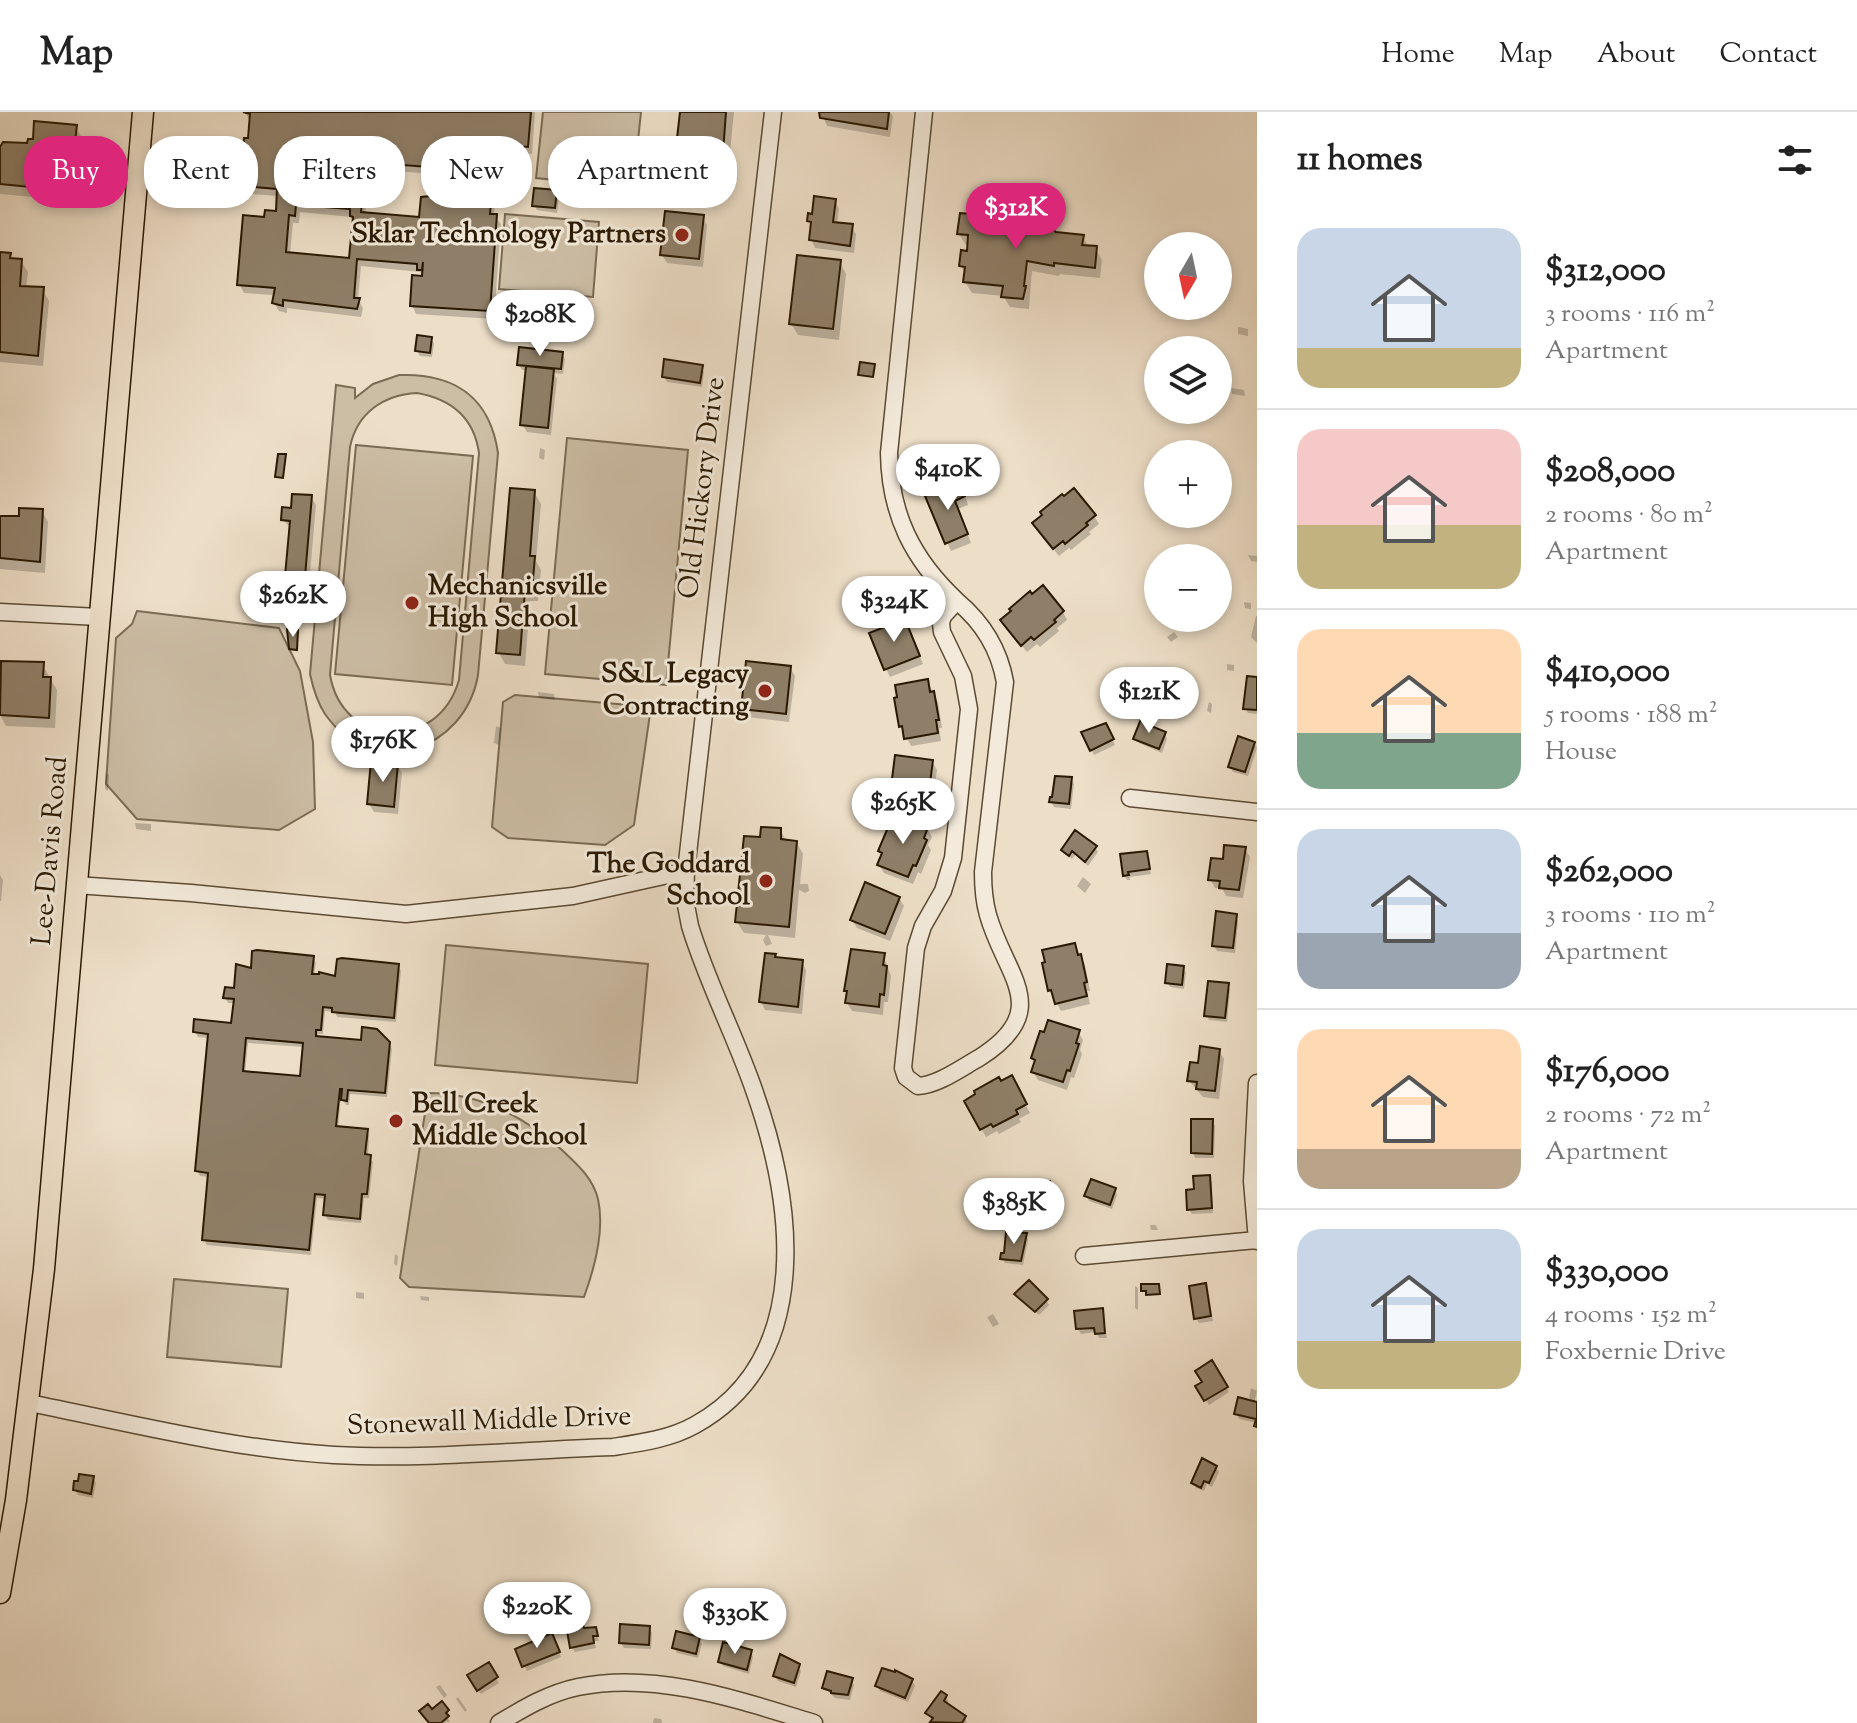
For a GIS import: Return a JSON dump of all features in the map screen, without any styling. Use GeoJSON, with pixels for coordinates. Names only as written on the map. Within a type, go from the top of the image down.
{"type":"FeatureCollection","features":[{"type":"Feature","properties":{"kind":"main road","name":"Lee-Davis Road"},"geometry":{"type":"LineString","coordinates":[[0,1593],[29,1403],[65,1049],[76,885],[143,112]]}},
{"type":"Feature","properties":{"kind":"street","name":"Old Hickory Drive"},"geometry":{"type":"LineString","coordinates":[[686,871],[773,112]]}},
{"type":"Feature","properties":{"kind":"street"},"geometry":{"type":"LineString","coordinates":[[924,112],[889,473],[904,531],[930,573],[957,601],[984,629],[1002,664],[1004,700],[986,843],[984,894],[987,915],[1018,987],[1019,1011],[1015,1024],[1001,1044],[927,1086],[918,1086],[906,1077],[903,1068],[916,948],[923,926],[950,875],[969,709],[963,676],[942,632],[943,616],[957,601]]}},
{"type":"Feature","properties":{"kind":"street"},"geometry":{"type":"LineString","coordinates":[[0,612],[99,617]]}},
{"type":"Feature","properties":{"kind":"street"},"geometry":{"type":"LineString","coordinates":[[1130,798],[1257,812]]}},
{"type":"Feature","properties":{"kind":"street"},"geometry":{"type":"LineString","coordinates":[[76,885],[406,914],[573,896],[686,871]]}},
{"type":"Feature","properties":{"kind":"street","name":"Stonewall Middle Drive"},"geometry":{"type":"LineString","coordinates":[[29,1403],[286,1451],[388,1456],[613,1447],[671,1435],[693,1427],[714,1414],[753,1374],[771,1338],[785,1292],[785,1241],[782,1209],[766,1130],[750,1077],[698,951],[685,900],[686,871]]}},
{"type":"Feature","properties":{"kind":"street"},"geometry":{"type":"LineString","coordinates":[[1084,1256],[1257,1241],[1252,1181],[1257,1083]]}},
{"type":"Feature","properties":{"kind":"street"},"geometry":{"type":"LineString","coordinates":[[499,1723],[527,1706],[575,1687],[628,1682],[684,1688],[814,1723]]}},
{"type":"Feature","properties":{"kind":"shaded area"},"geometry":{"type":"Polygon","coordinates":[[[543,112],[641,112],[638,136],[548,136],[548,179],[536,178],[543,112]]]}},
{"type":"Feature","properties":{"kind":"shaded area"},"geometry":{"type":"Polygon","coordinates":[[[505,214],[599,222],[593,297],[499,289],[505,214]]]}},
{"type":"Feature","properties":{"kind":"shaded area"},"geometry":{"type":"Polygon","coordinates":[[[399,375],[419,375],[452,384],[478,403],[494,433],[498,453],[478,675],[470,701],[455,723],[436,739],[414,748],[391,752],[367,747],[345,735],[322,709],[310,674],[336,385],[355,388],[355,398],[373,384],[399,375]],[[405,394],[373,408],[359,424],[350,447],[330,675],[338,699],[353,717],[371,728],[392,733],[412,730],[432,720],[448,704],[459,680],[479,453],[472,430],[459,412],[429,396],[405,394]]]}},
{"type":"Feature","properties":{"kind":"shaded area"},"geometry":{"type":"Polygon","coordinates":[[[567,438],[688,450],[666,685],[545,674],[567,438]]]}},
{"type":"Feature","properties":{"kind":"shaded area"},"geometry":{"type":"Polygon","coordinates":[[[356,445],[473,456],[452,685],[335,674],[356,445]]]}},
{"type":"Feature","properties":{"kind":"shaded area"},"geometry":{"type":"Polygon","coordinates":[[[137,611],[279,628],[300,671],[313,742],[315,809],[279,830],[137,819],[106,784],[116,638],[132,624],[137,611]]]}},
{"type":"Feature","properties":{"kind":"shaded area"},"geometry":{"type":"Polygon","coordinates":[[[515,695],[651,707],[634,825],[605,845],[508,838],[492,827],[503,702],[515,695]]]}},
{"type":"Feature","properties":{"kind":"shaded area"},"geometry":{"type":"Polygon","coordinates":[[[446,945],[648,964],[637,1083],[435,1065],[446,945]]]}},
{"type":"Feature","properties":{"kind":"shaded area"},"geometry":{"type":"Polygon","coordinates":[[[428,1093],[465,1097],[516,1117],[547,1138],[584,1172],[598,1199],[600,1236],[584,1297],[409,1287],[400,1278],[428,1093]]]}},
{"type":"Feature","properties":{"kind":"shaded area"},"geometry":{"type":"Polygon","coordinates":[[[174,1279],[288,1289],[281,1367],[167,1357],[174,1279]]]}},
{"type":"Feature","properties":{"kind":"building"},"geometry":{"type":"Polygon","coordinates":[[[243,112],[531,112],[529,136],[421,136],[421,166],[405,165],[405,136],[274,136],[274,189],[258,187],[258,136],[248,136],[250,114],[243,112]]]}},
{"type":"Feature","properties":{"kind":"building"},"geometry":{"type":"Polygon","coordinates":[[[680,112],[726,112],[724,136],[677,136],[680,112]]]}},
{"type":"Feature","properties":{"kind":"building"},"geometry":{"type":"Polygon","coordinates":[[[819,112],[889,112],[887,129],[820,118],[819,112]]]}},
{"type":"Feature","properties":{"kind":"building"},"geometry":{"type":"Polygon","coordinates":[[[34,121],[77,125],[76,136],[33,136],[34,121]]]}},
{"type":"Feature","properties":{"kind":"building"},"geometry":{"type":"Polygon","coordinates":[[[3,142],[24,143],[24,186],[0,184],[0,147],[3,142]]]}},
{"type":"Feature","properties":{"kind":"building"},"geometry":{"type":"Polygon","coordinates":[[[534,188],[548,189],[548,207],[532,206],[534,188]]]}},
{"type":"Feature","properties":{"kind":"building"},"geometry":{"type":"Polygon","coordinates":[[[814,196],[836,199],[833,222],[853,224],[850,246],[809,240],[811,222],[807,221],[808,213],[812,214],[814,196]]]}},
{"type":"Feature","properties":{"kind":"building"},"geometry":{"type":"Polygon","coordinates":[[[421,197],[421,208],[490,208],[490,214],[497,214],[490,311],[410,306],[412,275],[422,276],[423,262],[422,270],[417,270],[417,264],[357,259],[354,298],[360,298],[357,309],[283,300],[283,306],[272,303],[275,288],[237,285],[243,215],[264,217],[265,210],[276,211],[276,208],[296,208],[295,216],[289,215],[286,252],[349,258],[353,217],[350,216],[350,209],[336,208],[361,208],[361,212],[419,217],[421,197]]]}},
{"type":"Feature","properties":{"kind":"building","name":"Sklar Technology Partners"},"geometry":{"type":"Polygon","coordinates":[[[665,211],[704,215],[699,259],[660,255],[665,211]]]}},
{"type":"Feature","properties":{"kind":"building"},"geometry":{"type":"Polygon","coordinates":[[[960,213],[991,216],[991,225],[1001,224],[1010,218],[1042,221],[1056,232],[1084,235],[1082,245],[1097,246],[1095,268],[1027,261],[1023,299],[1001,297],[1003,286],[963,282],[965,267],[959,266],[961,250],[967,251],[968,235],[957,234],[960,213]]]}},
{"type":"Feature","properties":{"kind":"building"},"geometry":{"type":"Polygon","coordinates":[[[0,252],[11,253],[10,258],[22,259],[20,286],[44,287],[38,356],[0,352],[0,252]]]}},
{"type":"Feature","properties":{"kind":"building"},"geometry":{"type":"Polygon","coordinates":[[[797,255],[841,260],[833,329],[789,324],[797,255]]]}},
{"type":"Feature","properties":{"kind":"building"},"geometry":{"type":"Polygon","coordinates":[[[417,335],[432,337],[430,353],[415,351],[417,335]]]}},
{"type":"Feature","properties":{"kind":"building"},"geometry":{"type":"Polygon","coordinates":[[[519,347],[563,352],[561,369],[517,365],[519,347]]]}},
{"type":"Feature","properties":{"kind":"building"},"geometry":{"type":"Polygon","coordinates":[[[664,359],[703,365],[700,383],[662,377],[664,359]]]}},
{"type":"Feature","properties":{"kind":"building"},"geometry":{"type":"Polygon","coordinates":[[[860,362],[875,364],[873,377],[858,375],[860,362]]]}},
{"type":"Feature","properties":{"kind":"building"},"geometry":{"type":"Polygon","coordinates":[[[526,366],[554,369],[548,428],[520,425],[526,366]]]}},
{"type":"Feature","properties":{"kind":"building"},"geometry":{"type":"Polygon","coordinates":[[[278,454],[286,454],[283,478],[275,477],[278,454]]]}},
{"type":"Feature","properties":{"kind":"building"},"geometry":{"type":"Polygon","coordinates":[[[960,482],[965,496],[955,501],[968,534],[945,544],[925,496],[960,482]]]}},
{"type":"Feature","properties":{"kind":"building"},"geometry":{"type":"Polygon","coordinates":[[[510,488],[535,490],[530,556],[535,556],[532,591],[525,590],[520,655],[496,653],[510,488]]]}},
{"type":"Feature","properties":{"kind":"building"},"geometry":{"type":"Polygon","coordinates":[[[1074,488],[1096,515],[1065,544],[1063,541],[1053,549],[1032,523],[1042,515],[1040,512],[1074,488]]]}},
{"type":"Feature","properties":{"kind":"building"},"geometry":{"type":"Polygon","coordinates":[[[292,494],[312,495],[303,600],[283,598],[290,521],[281,520],[282,507],[291,508],[292,494]]]}},
{"type":"Feature","properties":{"kind":"building"},"geometry":{"type":"Polygon","coordinates":[[[19,508],[43,509],[40,562],[0,558],[0,516],[19,516],[19,508]]]}},
{"type":"Feature","properties":{"kind":"building"},"geometry":{"type":"Polygon","coordinates":[[[1043,585],[1064,611],[1034,640],[1031,637],[1021,646],[1000,620],[1030,591],[1032,594],[1043,585]]]}},
{"type":"Feature","properties":{"kind":"building"},"geometry":{"type":"Polygon","coordinates":[[[905,619],[920,656],[884,670],[869,633],[905,619]]]}},
{"type":"Feature","properties":{"kind":"building"},"geometry":{"type":"Polygon","coordinates":[[[287,629],[298,630],[297,650],[289,649],[287,629]]]}},
{"type":"Feature","properties":{"kind":"building"},"geometry":{"type":"Polygon","coordinates":[[[1,661],[44,662],[43,677],[51,677],[49,718],[0,715],[1,661]]]}},
{"type":"Feature","properties":{"kind":"building"},"geometry":{"type":"Polygon","coordinates":[[[746,661],[791,666],[786,714],[741,709],[746,661]]]}},
{"type":"Feature","properties":{"kind":"building"},"geometry":{"type":"Polygon","coordinates":[[[1247,676],[1257,677],[1257,710],[1243,709],[1247,676]]]}},
{"type":"Feature","properties":{"kind":"building"},"geometry":{"type":"Polygon","coordinates":[[[928,679],[930,692],[934,691],[938,733],[904,739],[894,698],[897,697],[895,685],[928,679]]]}},
{"type":"Feature","properties":{"kind":"building"},"geometry":{"type":"Polygon","coordinates":[[[1141,719],[1166,732],[1159,749],[1133,739],[1141,719]]]}},
{"type":"Feature","properties":{"kind":"building"},"geometry":{"type":"Polygon","coordinates":[[[1106,723],[1114,739],[1090,751],[1081,732],[1106,723]]]}},
{"type":"Feature","properties":{"kind":"building"},"geometry":{"type":"Polygon","coordinates":[[[1238,736],[1255,742],[1245,772],[1228,767],[1238,736]]]}},
{"type":"Feature","properties":{"kind":"building"},"geometry":{"type":"Polygon","coordinates":[[[895,755],[933,760],[928,799],[890,795],[895,755]]]}},
{"type":"Feature","properties":{"kind":"building"},"geometry":{"type":"Polygon","coordinates":[[[371,761],[398,763],[394,807],[367,804],[371,761]]]}},
{"type":"Feature","properties":{"kind":"building"},"geometry":{"type":"Polygon","coordinates":[[[1055,776],[1072,777],[1069,804],[1049,802],[1055,776]]]}},
{"type":"Feature","properties":{"kind":"building"},"geometry":{"type":"Polygon","coordinates":[[[898,814],[928,827],[924,838],[927,840],[908,877],[877,865],[882,853],[878,851],[889,825],[892,827],[898,814]]]}},
{"type":"Feature","properties":{"kind":"building","name":"The Goddard School"},"geometry":{"type":"Polygon","coordinates":[[[761,827],[781,828],[781,839],[797,841],[789,927],[735,922],[744,836],[760,837],[761,827]]]}},
{"type":"Feature","properties":{"kind":"building"},"geometry":{"type":"Polygon","coordinates":[[[1075,830],[1097,846],[1085,862],[1072,851],[1069,856],[1061,850],[1075,830]]]}},
{"type":"Feature","properties":{"kind":"building"},"geometry":{"type":"Polygon","coordinates":[[[1224,845],[1246,847],[1239,890],[1219,888],[1220,881],[1208,880],[1211,858],[1223,859],[1224,845]]]}},
{"type":"Feature","properties":{"kind":"building"},"geometry":{"type":"Polygon","coordinates":[[[1147,851],[1150,869],[1128,872],[1129,875],[1123,876],[1120,854],[1147,851]]]}},
{"type":"Feature","properties":{"kind":"building"},"geometry":{"type":"Polygon","coordinates":[[[865,882],[900,897],[885,934],[850,920],[865,882]]]}},
{"type":"Feature","properties":{"kind":"building"},"geometry":{"type":"Polygon","coordinates":[[[1216,911],[1237,914],[1233,948],[1212,946],[1216,911]]]}},
{"type":"Feature","properties":{"kind":"building"},"geometry":{"type":"Polygon","coordinates":[[[1075,943],[1078,955],[1081,954],[1087,996],[1055,1004],[1051,990],[1048,991],[1042,950],[1075,943]]]}},
{"type":"Feature","properties":{"kind":"building"},"geometry":{"type":"Polygon","coordinates":[[[851,949],[885,953],[884,995],[880,994],[879,1007],[845,1003],[851,949]]]}},
{"type":"Feature","properties":{"kind":"building"},"geometry":{"type":"Polygon","coordinates":[[[252,951],[314,956],[312,974],[319,972],[335,976],[337,959],[342,958],[399,964],[394,1018],[332,1012],[332,1008],[323,1007],[321,1030],[316,1030],[316,1036],[361,1040],[362,1027],[377,1029],[390,1042],[385,1093],[348,1090],[347,1101],[341,1100],[340,1089],[336,1126],[368,1129],[365,1154],[371,1155],[367,1194],[362,1194],[360,1219],[323,1215],[325,1195],[315,1194],[309,1250],[202,1240],[208,1173],[195,1171],[208,1034],[193,1032],[194,1019],[231,1023],[234,999],[223,998],[225,987],[234,988],[236,964],[251,968],[252,951]],[[246,1038],[243,1071],[300,1076],[303,1043],[246,1038]]]}},
{"type":"Feature","properties":{"kind":"building"},"geometry":{"type":"Polygon","coordinates":[[[765,953],[803,960],[798,1007],[759,1002],[765,953]]]}},
{"type":"Feature","properties":{"kind":"building"},"geometry":{"type":"Polygon","coordinates":[[[1167,964],[1184,966],[1182,985],[1165,983],[1167,964]]]}},
{"type":"Feature","properties":{"kind":"building"},"geometry":{"type":"Polygon","coordinates":[[[1208,981],[1229,983],[1225,1018],[1204,1016],[1208,981]]]}},
{"type":"Feature","properties":{"kind":"building"},"geometry":{"type":"Polygon","coordinates":[[[1048,1020],[1080,1030],[1076,1043],[1079,1044],[1063,1082],[1031,1072],[1035,1060],[1031,1058],[1040,1031],[1044,1032],[1048,1020]]]}},
{"type":"Feature","properties":{"kind":"building"},"geometry":{"type":"Polygon","coordinates":[[[1200,1046],[1220,1049],[1215,1091],[1196,1089],[1197,1082],[1187,1081],[1190,1062],[1198,1063],[1200,1046]]]}},
{"type":"Feature","properties":{"kind":"building"},"geometry":{"type":"Polygon","coordinates":[[[1012,1075],[1027,1104],[1016,1110],[1018,1114],[980,1130],[964,1101],[975,1094],[974,1091],[999,1077],[1001,1081],[1012,1075]]]}},
{"type":"Feature","properties":{"kind":"building"},"geometry":{"type":"Polygon","coordinates":[[[1191,1119],[1213,1119],[1212,1154],[1191,1153],[1191,1119]]]}},
{"type":"Feature","properties":{"kind":"building"},"geometry":{"type":"Polygon","coordinates":[[[1210,1175],[1212,1208],[1187,1210],[1186,1190],[1194,1189],[1193,1176],[1210,1175]]]}},
{"type":"Feature","properties":{"kind":"building"},"geometry":{"type":"Polygon","coordinates":[[[1091,1179],[1116,1188],[1110,1205],[1084,1196],[1091,1179]]]}},
{"type":"Feature","properties":{"kind":"building"},"geometry":{"type":"Polygon","coordinates":[[[1050,1181],[1062,1199],[1040,1214],[1030,1198],[1050,1181]]]}},
{"type":"Feature","properties":{"kind":"building"},"geometry":{"type":"Polygon","coordinates":[[[1006,1232],[1027,1233],[1021,1261],[1000,1259],[1001,1253],[1004,1253],[1006,1232]]]}},
{"type":"Feature","properties":{"kind":"building"},"geometry":{"type":"Polygon","coordinates":[[[1029,1280],[1048,1299],[1035,1312],[1014,1294],[1029,1280]]]}},
{"type":"Feature","properties":{"kind":"building"},"geometry":{"type":"Polygon","coordinates":[[[1206,1283],[1211,1316],[1194,1319],[1189,1286],[1206,1283]]]}},
{"type":"Feature","properties":{"kind":"building"},"geometry":{"type":"Polygon","coordinates":[[[1141,1284],[1159,1284],[1160,1294],[1146,1295],[1146,1291],[1141,1291],[1141,1284]]]}},
{"type":"Feature","properties":{"kind":"building"},"geometry":{"type":"Polygon","coordinates":[[[1103,1308],[1105,1333],[1095,1334],[1094,1328],[1076,1329],[1074,1311],[1103,1308]]]}},
{"type":"Feature","properties":{"kind":"building"},"geometry":{"type":"Polygon","coordinates":[[[1212,1360],[1228,1387],[1204,1401],[1195,1386],[1202,1382],[1195,1371],[1212,1360]]]}},
{"type":"Feature","properties":{"kind":"building"},"geometry":{"type":"Polygon","coordinates":[[[1238,1397],[1257,1402],[1257,1427],[1254,1426],[1256,1419],[1234,1414],[1238,1397]]]}},
{"type":"Feature","properties":{"kind":"building"},"geometry":{"type":"Polygon","coordinates":[[[1202,1458],[1217,1466],[1209,1483],[1204,1481],[1201,1488],[1191,1483],[1202,1458]]]}},
{"type":"Feature","properties":{"kind":"building"},"geometry":{"type":"Polygon","coordinates":[[[79,1474],[94,1476],[91,1494],[73,1490],[79,1474]]]}},
{"type":"Feature","properties":{"kind":"building"},"geometry":{"type":"Polygon","coordinates":[[[620,1624],[650,1626],[649,1645],[619,1643],[620,1624]]]}},
{"type":"Feature","properties":{"kind":"building"},"geometry":{"type":"Polygon","coordinates":[[[583,1625],[584,1628],[596,1627],[598,1636],[593,1636],[594,1643],[570,1648],[567,1631],[583,1625]]]}},
{"type":"Feature","properties":{"kind":"building"},"geometry":{"type":"Polygon","coordinates":[[[676,1631],[700,1637],[696,1654],[672,1648],[676,1631]]]}},
{"type":"Feature","properties":{"kind":"building"},"geometry":{"type":"Polygon","coordinates":[[[552,1633],[560,1652],[522,1667],[515,1649],[552,1633]]]}},
{"type":"Feature","properties":{"kind":"building"},"geometry":{"type":"Polygon","coordinates":[[[723,1642],[752,1650],[747,1670],[718,1662],[723,1642]]]}},
{"type":"Feature","properties":{"kind":"building"},"geometry":{"type":"Polygon","coordinates":[[[780,1654],[800,1664],[794,1683],[773,1676],[780,1654]]]}},
{"type":"Feature","properties":{"kind":"building"},"geometry":{"type":"Polygon","coordinates":[[[489,1662],[498,1677],[477,1691],[467,1675],[489,1662]]]}},
{"type":"Feature","properties":{"kind":"building"},"geometry":{"type":"Polygon","coordinates":[[[882,1668],[895,1670],[913,1679],[905,1698],[875,1686],[882,1668]]]}},
{"type":"Feature","properties":{"kind":"building"},"geometry":{"type":"Polygon","coordinates":[[[827,1671],[853,1678],[848,1695],[831,1693],[822,1688],[827,1671]]]}},
{"type":"Feature","properties":{"kind":"building"},"geometry":{"type":"Polygon","coordinates":[[[941,1691],[947,1695],[944,1701],[966,1716],[962,1723],[930,1722],[933,1718],[925,1713],[941,1691]]]}},
{"type":"Feature","properties":{"kind":"building"},"geometry":{"type":"Polygon","coordinates":[[[442,1701],[449,1710],[446,1713],[449,1716],[441,1723],[429,1723],[419,1711],[428,1704],[432,1709],[442,1701]]]}},
{"type":"Feature","properties":{"kind":"place","name":"Sklar Technology Partners"},"geometry":{"type":"Point","coordinates":[682,235]}},
{"type":"Feature","properties":{"kind":"place","name":"Mechanicsville High School"},"geometry":{"type":"Point","coordinates":[412,603]}},
{"type":"Feature","properties":{"kind":"place","name":"S&L Legacy Contracting"},"geometry":{"type":"Point","coordinates":[765,691]}},
{"type":"Feature","properties":{"kind":"place","name":"The Goddard School"},"geometry":{"type":"Point","coordinates":[766,881]}},
{"type":"Feature","properties":{"kind":"place","name":"Bell Creek Middle School"},"geometry":{"type":"Point","coordinates":[396,1121]}}]}
